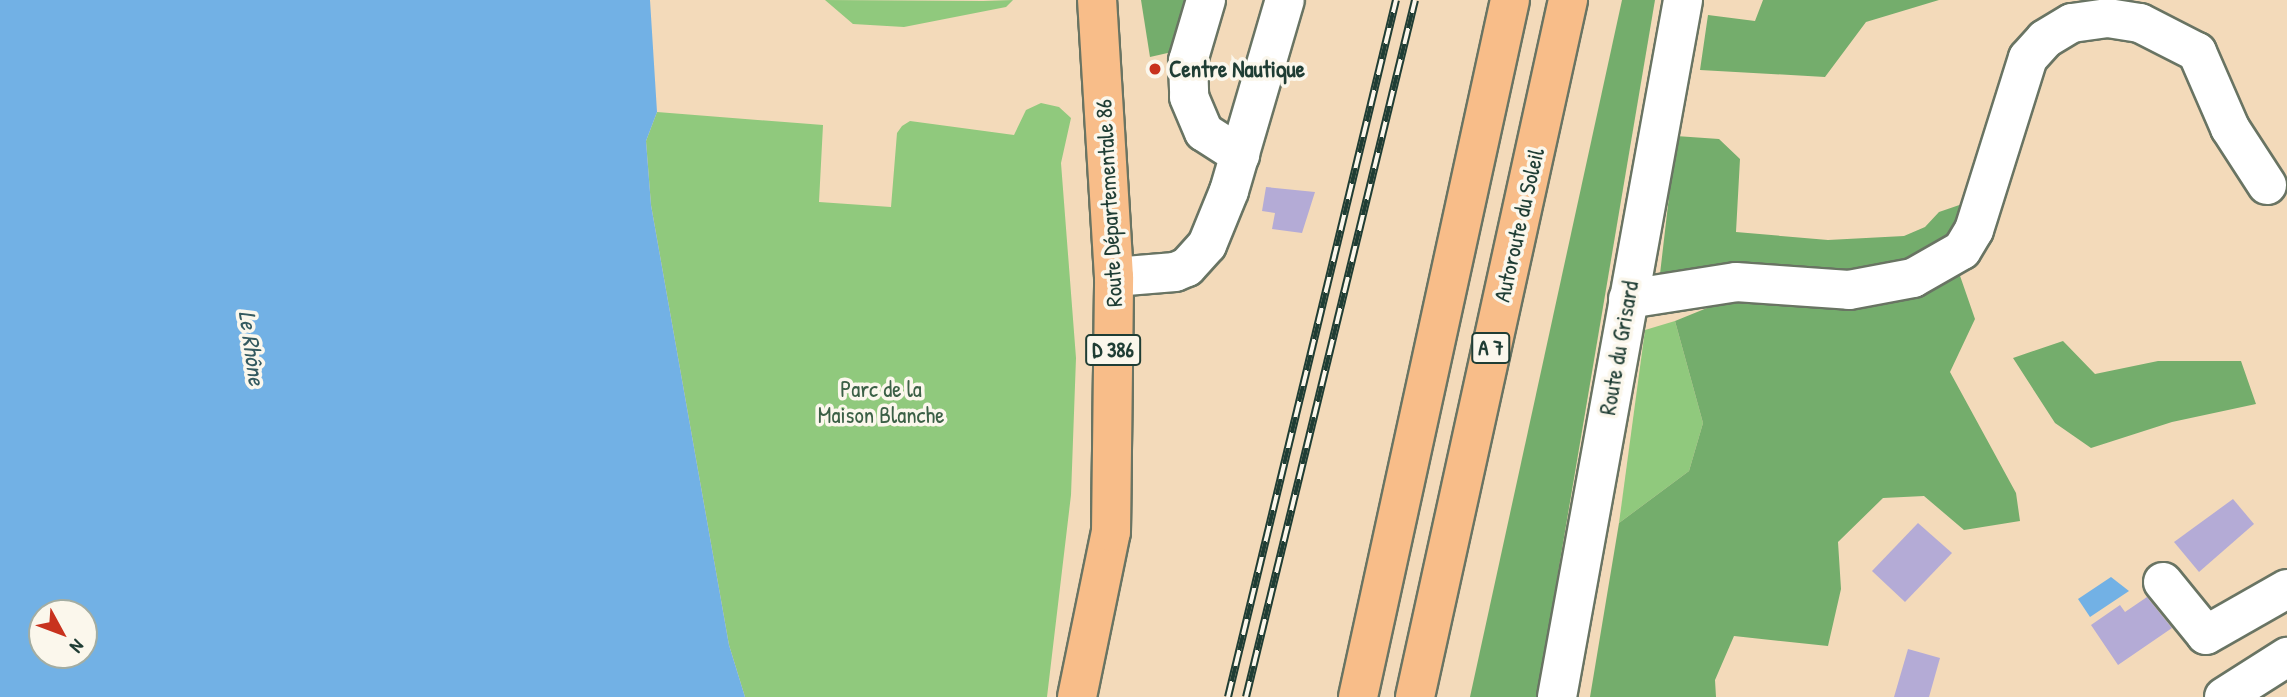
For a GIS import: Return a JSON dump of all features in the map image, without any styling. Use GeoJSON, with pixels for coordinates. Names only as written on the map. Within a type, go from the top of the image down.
{"type":"FeatureCollection","features":[{"type":"Feature","properties":{"kind":"main road","name":"Route Départementale 86"},"geometry":{"type":"LineString","coordinates":[[1077,697],[1111,532],[1114,277],[1097,0]]}},
{"type":"Feature","properties":{"kind":"main road","name":"A 7"},"geometry":{"type":"LineString","coordinates":[[1358,697],[1510,0]]}},
{"type":"Feature","properties":{"kind":"main road","name":"Autoroute du Soleil"},"geometry":{"type":"LineString","coordinates":[[1415,697],[1568,0]]}},
{"type":"Feature","properties":{"kind":"street"},"geometry":{"type":"LineString","coordinates":[[1206,0],[1188,61],[1189,97],[1204,131],[1240,155]]}},
{"type":"Feature","properties":{"kind":"street"},"geometry":{"type":"LineString","coordinates":[[1114,277],[1175,272],[1197,258],[1216,227],[1285,0]]}},
{"type":"Feature","properties":{"kind":"street","name":"Route du Grisard"},"geometry":{"type":"LineString","coordinates":[[1557,697],[1683,0]]}},
{"type":"Feature","properties":{"kind":"street"},"geometry":{"type":"LineString","coordinates":[[1628,299],[1736,282],[1849,290],[1913,278],[1962,250],[1974,230],[2028,58],[2045,39],[2072,23],[2108,18],[2140,23],[2197,52],[2230,128],[2267,185]]}},
{"type":"Feature","properties":{"kind":"street"},"geometry":{"type":"LineString","coordinates":[[2163,582],[2206,635],[2287,589]]}},
{"type":"Feature","properties":{"kind":"street"},"geometry":{"type":"LineString","coordinates":[[2224,697],[2287,657]]}},
{"type":"Feature","properties":{"kind":"green space"},"geometry":{"type":"Polygon","coordinates":[[[825,0],[1013,0],[1006,7],[904,27],[853,24],[825,0]]]}},
{"type":"Feature","properties":{"kind":"green space"},"geometry":{"type":"Polygon","coordinates":[[[1141,0],[1185,0],[1172,52],[1150,57],[1141,0]]]}},
{"type":"Feature","properties":{"kind":"green space"},"geometry":{"type":"Polygon","coordinates":[[[1622,0],[1655,0],[1537,697],[1470,697],[1622,0]]]}},
{"type":"Feature","properties":{"kind":"green space"},"geometry":{"type":"Polygon","coordinates":[[[1763,0],[1939,0],[1866,22],[1825,77],[1700,70],[1708,15],[1755,21],[1763,0]]]}},
{"type":"Feature","properties":{"kind":"green space","name":"Parc de la Maison Blanche"},"geometry":{"type":"Polygon","coordinates":[[[1041,103],[1059,107],[1071,118],[1061,163],[1076,358],[1071,495],[1047,697],[745,697],[729,645],[651,205],[646,141],[657,112],[823,125],[819,202],[891,207],[897,133],[902,126],[910,121],[1014,135],[1026,110],[1041,103]]]}},
{"type":"Feature","properties":{"kind":"green space"},"geometry":{"type":"Polygon","coordinates":[[[1676,136],[1719,139],[1740,159],[1736,232],[1828,240],[1904,236],[1925,227],[1939,212],[1971,201],[1959,236],[1897,272],[1660,274],[1676,136]]]}},
{"type":"Feature","properties":{"kind":"green space"},"geometry":{"type":"Polygon","coordinates":[[[1958,270],[1975,319],[1950,372],[2016,493],[2020,521],[1964,530],[1924,496],[1883,498],[1838,542],[1841,589],[1828,646],[1734,636],[1715,680],[1716,697],[1590,697],[1619,523],[1689,471],[1703,423],[1675,321],[1734,297],[1958,270]]]}},
{"type":"Feature","properties":{"kind":"green space"},"geometry":{"type":"Polygon","coordinates":[[[1675,321],[1703,423],[1689,471],[1619,523],[1645,330],[1675,321]]]}},
{"type":"Feature","properties":{"kind":"green space"},"geometry":{"type":"Polygon","coordinates":[[[2063,341],[2095,374],[2158,361],[2241,361],[2256,404],[2172,422],[2091,448],[2055,423],[2013,358],[2063,341]]]}},
{"type":"Feature","properties":{"kind":"water","name":"Le Rhône"},"geometry":{"type":"Polygon","coordinates":[[[0,0],[650,0],[657,112],[646,141],[651,205],[729,645],[745,697],[0,697],[0,0]]]}},
{"type":"Feature","properties":{"kind":"water"},"geometry":{"type":"Polygon","coordinates":[[[2111,577],[2129,591],[2090,617],[2078,599],[2111,577]]]}},
{"type":"Feature","properties":{"kind":"building"},"geometry":{"type":"Polygon","coordinates":[[[1266,187],[1315,192],[1302,233],[1272,229],[1275,213],[1262,211],[1266,187]]]}},
{"type":"Feature","properties":{"kind":"building"},"geometry":{"type":"Polygon","coordinates":[[[2233,499],[2254,524],[2199,572],[2174,542],[2233,499]]]}},
{"type":"Feature","properties":{"kind":"building"},"geometry":{"type":"Polygon","coordinates":[[[1918,523],[1952,553],[1905,602],[1872,571],[1918,523]]]}},
{"type":"Feature","properties":{"kind":"building"},"geometry":{"type":"Polygon","coordinates":[[[2147,597],[2172,628],[2118,665],[2091,625],[2120,605],[2125,612],[2147,597]]]}},
{"type":"Feature","properties":{"kind":"building"},"geometry":{"type":"Polygon","coordinates":[[[1908,649],[1940,658],[1929,697],[1894,697],[1908,649]]]}},
{"type":"Feature","properties":{"kind":"railway"},"geometry":{"type":"LineString","coordinates":[[1228,697],[1396,0]]}},
{"type":"Feature","properties":{"kind":"railway"},"geometry":{"type":"LineString","coordinates":[[1246,697],[1415,0]]}},
{"type":"Feature","properties":{"kind":"place","name":"Centre Nautique"},"geometry":{"type":"Point","coordinates":[1155,69]}}]}
